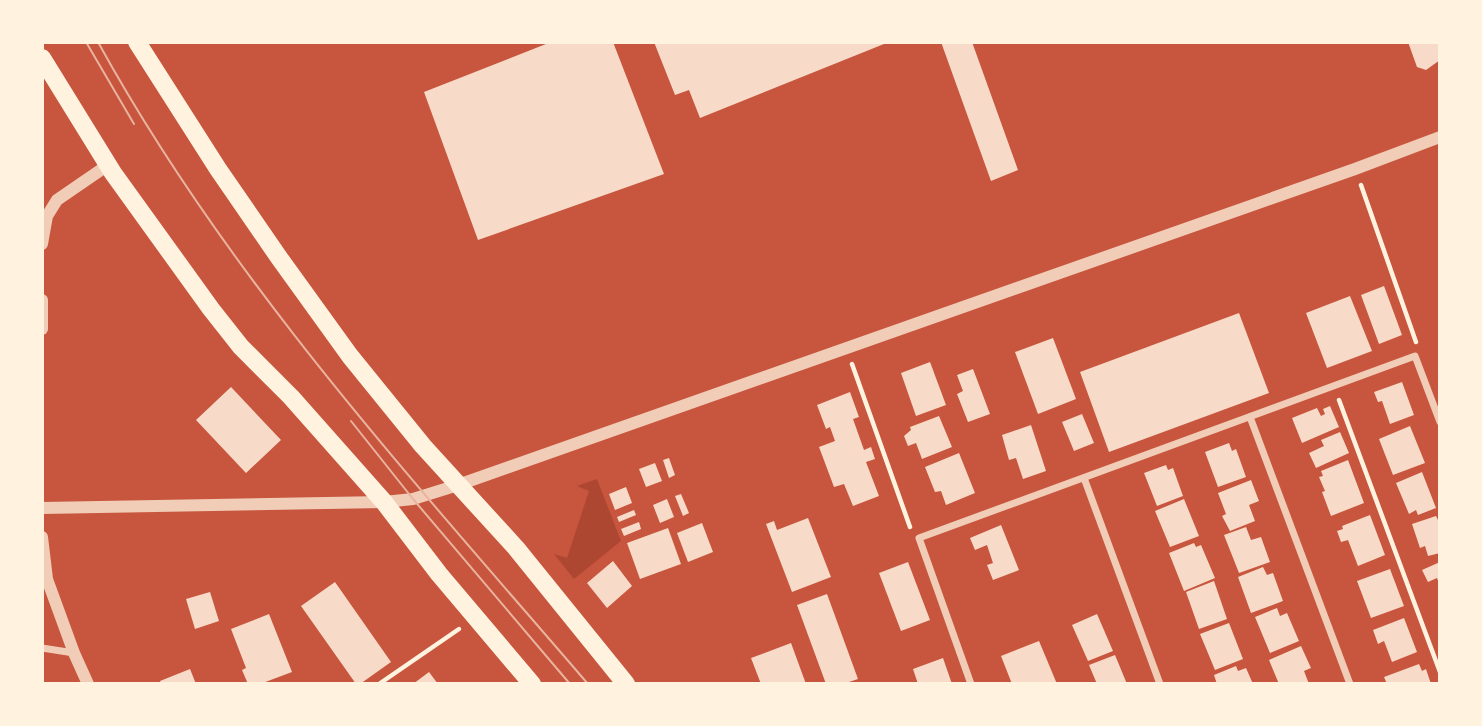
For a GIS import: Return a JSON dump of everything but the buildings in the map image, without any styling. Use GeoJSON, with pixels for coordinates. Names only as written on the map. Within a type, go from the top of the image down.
{"type":"FeatureCollection","features":[{"type":"Feature","properties":{"kind":"main road"},"geometry":{"type":"LineString","coordinates":[[137,42],[167,92],[280,259],[350,356],[458,485],[516,548],[626,684]]}},
{"type":"Feature","properties":{"kind":"main road"},"geometry":{"type":"LineString","coordinates":[[42,58],[108,165],[211,309],[241,346],[291,397],[384,502],[439,574],[532,684]]}},
{"type":"Feature","properties":{"kind":"street"},"geometry":{"type":"LineString","coordinates":[[42,508],[384,502],[413,499],[1440,137]]}},
{"type":"Feature","properties":{"kind":"street"},"geometry":{"type":"LineString","coordinates":[[42,244],[47,216],[57,200],[108,165]]}},
{"type":"Feature","properties":{"kind":"street"},"geometry":{"type":"LineString","coordinates":[[42,300],[42,328]]}},
{"type":"Feature","properties":{"kind":"street"},"geometry":{"type":"LineString","coordinates":[[971,684],[919,538],[1415,356],[1440,422]]}},
{"type":"Feature","properties":{"kind":"street"},"geometry":{"type":"LineString","coordinates":[[1250,417],[1350,684]]}},
{"type":"Feature","properties":{"kind":"street"},"geometry":{"type":"LineString","coordinates":[[1084,478],[1160,684]]}},
{"type":"Feature","properties":{"kind":"street"},"geometry":{"type":"LineString","coordinates":[[42,537],[47,579],[88,684]]}},
{"type":"Feature","properties":{"kind":"street"},"geometry":{"type":"LineString","coordinates":[[42,648],[74,653]]}},
{"type":"Feature","properties":{"kind":"path"},"geometry":{"type":"LineString","coordinates":[[1355,169],[1418,348],[1415,356]]}},
{"type":"Feature","properties":{"kind":"path"},"geometry":{"type":"LineString","coordinates":[[846,348],[912,533],[919,538]]}},
{"type":"Feature","properties":{"kind":"path"},"geometry":{"type":"LineString","coordinates":[[1334,386],[1440,672]]}},
{"type":"Feature","properties":{"kind":"path"},"geometry":{"type":"LineString","coordinates":[[379,684],[460,628]]}},
{"type":"Feature","properties":{"kind":"shaded area"},"geometry":{"type":"Polygon","coordinates":[[[597,479],[621,541],[574,579],[554,554],[567,558],[589,491],[577,486],[597,479]]]}},
{"type":"Feature","properties":{"kind":"tram line"},"geometry":{"type":"LineString","coordinates":[[86,42],[134,124]]}},
{"type":"Feature","properties":{"kind":"tram line"},"geometry":{"type":"LineString","coordinates":[[98,42],[149,129],[205,214],[264,295],[390,454],[588,684]]}},
{"type":"Feature","properties":{"kind":"tram line"},"geometry":{"type":"LineString","coordinates":[[351,421],[413,499],[570,684]]}}]}
